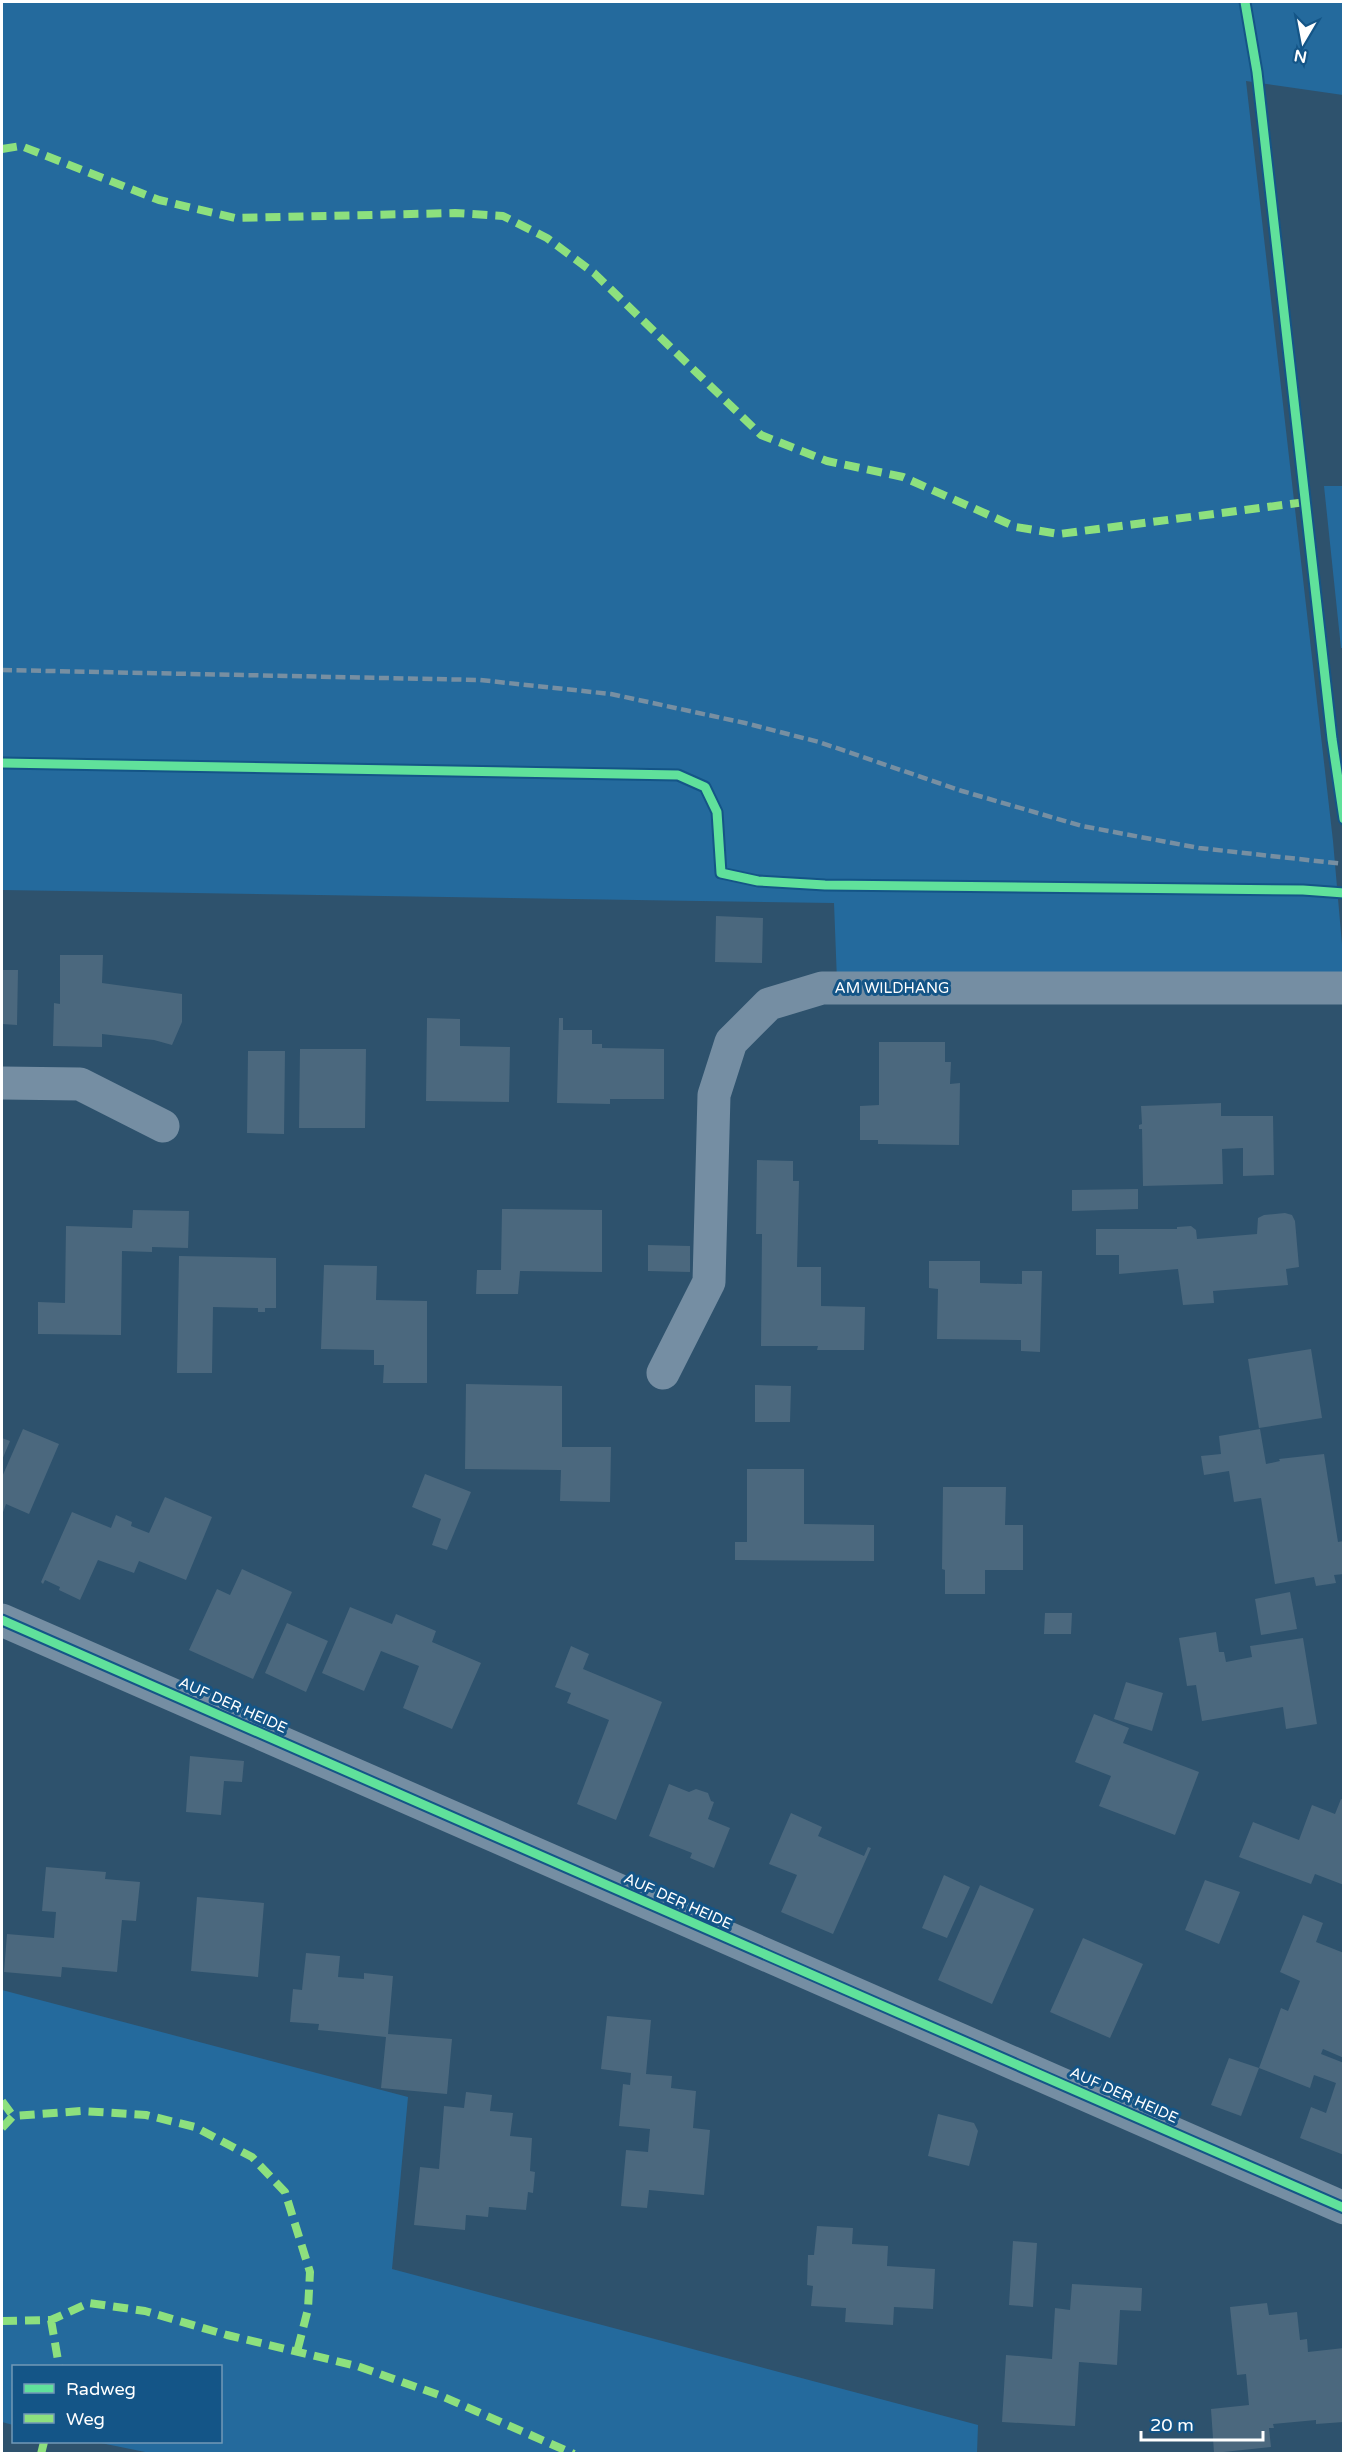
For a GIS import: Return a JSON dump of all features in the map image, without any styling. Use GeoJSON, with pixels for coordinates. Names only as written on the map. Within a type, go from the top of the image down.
{"type":"FeatureCollection","features":[{"type":"Feature","properties":{"kind":"street","name":"AM WILDHANG"},"geometry":{"type":"LineString","coordinates":[[663,1372],[709,1282],[714,1095],[731,1042],[769,1004],[822,988],[1344,988]]}},
{"type":"Feature","properties":{"kind":"street"},"geometry":{"type":"LineString","coordinates":[[2,1083],[80,1084],[163,1126]]}},
{"type":"Feature","properties":{"kind":"street","name":"AUF DER HEIDE"},"geometry":{"type":"LineString","coordinates":[[2,1620],[1344,2208]]}},
{"type":"Feature","properties":{"kind":"shaded area"},"geometry":{"type":"Polygon","coordinates":[[[2,2],[1343,2],[1343,95],[1246,81],[1333,841],[1343,956],[1343,982],[837,981],[834,903],[2,890],[2,2]]]}},
{"type":"Feature","properties":{"kind":"shaded area"},"geometry":{"type":"Polygon","coordinates":[[[1324,486],[1343,486],[1344,648],[1341,648],[1324,486]]]}},
{"type":"Feature","properties":{"kind":"shaded area"},"geometry":{"type":"Polygon","coordinates":[[[2,1990],[408,2097],[392,2269],[978,2425],[977,2453],[155,2454],[101,2443],[222,2443],[222,2365],[12,2365],[12,2425],[2,2422],[2,1990]]]}},
{"type":"Feature","properties":{"kind":"building"},"geometry":{"type":"Polygon","coordinates":[[[716,916],[763,918],[762,963],[715,962],[716,916]]]}},
{"type":"Feature","properties":{"kind":"building"},"geometry":{"type":"Polygon","coordinates":[[[60,955],[103,955],[102,983],[182,994],[182,1022],[172,1045],[154,1040],[102,1034],[102,1047],[53,1046],[54,1003],[60,1004],[60,955]]]}},
{"type":"Feature","properties":{"kind":"building"},"geometry":{"type":"Polygon","coordinates":[[[2,970],[18,970],[17,1025],[2,1024],[2,970]]]}},
{"type":"Feature","properties":{"kind":"building"},"geometry":{"type":"Polygon","coordinates":[[[427,1018],[460,1019],[460,1046],[510,1047],[509,1102],[426,1101],[427,1018]]]}},
{"type":"Feature","properties":{"kind":"building"},"geometry":{"type":"Polygon","coordinates":[[[559,1018],[563,1018],[563,1030],[592,1030],[592,1044],[602,1044],[602,1048],[664,1049],[664,1099],[610,1099],[610,1104],[557,1103],[559,1018]]]}},
{"type":"Feature","properties":{"kind":"building"},"geometry":{"type":"Polygon","coordinates":[[[879,1042],[945,1042],[945,1062],[951,1062],[950,1084],[960,1083],[959,1145],[878,1144],[878,1140],[860,1140],[860,1106],[879,1105],[879,1042]]]}},
{"type":"Feature","properties":{"kind":"building"},"geometry":{"type":"Polygon","coordinates":[[[300,1049],[366,1049],[365,1128],[299,1128],[300,1049]]]}},
{"type":"Feature","properties":{"kind":"building"},"geometry":{"type":"Polygon","coordinates":[[[248,1051],[285,1051],[284,1134],[247,1133],[248,1051]]]}},
{"type":"Feature","properties":{"kind":"building"},"geometry":{"type":"Polygon","coordinates":[[[1221,1103],[1221,1116],[1273,1116],[1274,1175],[1243,1176],[1243,1148],[1222,1149],[1223,1184],[1143,1186],[1142,1129],[1139,1129],[1139,1125],[1142,1124],[1141,1106],[1221,1103]]]}},
{"type":"Feature","properties":{"kind":"building"},"geometry":{"type":"Polygon","coordinates":[[[757,1160],[793,1161],[793,1181],[799,1181],[797,1267],[821,1267],[821,1306],[865,1307],[864,1350],[817,1350],[818,1346],[761,1346],[762,1234],[756,1234],[757,1160]]]}},
{"type":"Feature","properties":{"kind":"building"},"geometry":{"type":"Polygon","coordinates":[[[1138,1189],[1138,1209],[1072,1211],[1072,1190],[1138,1189]]]}},
{"type":"Feature","properties":{"kind":"building"},"geometry":{"type":"Polygon","coordinates":[[[502,1209],[602,1210],[602,1272],[520,1271],[518,1294],[476,1294],[477,1270],[501,1270],[502,1209]]]}},
{"type":"Feature","properties":{"kind":"building"},"geometry":{"type":"Polygon","coordinates":[[[133,1210],[189,1211],[188,1248],[152,1247],[152,1252],[122,1251],[121,1335],[38,1334],[38,1302],[65,1303],[66,1226],[132,1228],[133,1210]]]}},
{"type":"Feature","properties":{"kind":"building"},"geometry":{"type":"Polygon","coordinates":[[[1285,1213],[1292,1215],[1295,1221],[1299,1267],[1286,1269],[1288,1285],[1213,1291],[1214,1303],[1183,1305],[1178,1269],[1119,1274],[1119,1255],[1096,1255],[1096,1229],[1177,1229],[1177,1227],[1191,1226],[1196,1230],[1197,1239],[1257,1234],[1258,1218],[1264,1215],[1285,1213]]]}},
{"type":"Feature","properties":{"kind":"building"},"geometry":{"type":"Polygon","coordinates":[[[648,1245],[690,1246],[690,1272],[648,1271],[648,1245]]]}},
{"type":"Feature","properties":{"kind":"building"},"geometry":{"type":"Polygon","coordinates":[[[179,1256],[276,1258],[276,1308],[265,1308],[265,1312],[258,1312],[258,1308],[213,1307],[212,1373],[177,1373],[179,1256]]]}},
{"type":"Feature","properties":{"kind":"building"},"geometry":{"type":"Polygon","coordinates":[[[929,1261],[980,1261],[980,1283],[1022,1284],[1022,1271],[1042,1271],[1040,1352],[1021,1351],[1021,1340],[937,1339],[938,1289],[929,1288],[929,1261]]]}},
{"type":"Feature","properties":{"kind":"building"},"geometry":{"type":"Polygon","coordinates":[[[324,1265],[377,1266],[376,1300],[427,1301],[427,1383],[383,1383],[384,1365],[374,1365],[374,1350],[321,1349],[324,1265]]]}},
{"type":"Feature","properties":{"kind":"building"},"geometry":{"type":"Polygon","coordinates":[[[1311,1349],[1322,1418],[1259,1428],[1248,1359],[1311,1349]]]}},
{"type":"Feature","properties":{"kind":"building"},"geometry":{"type":"Polygon","coordinates":[[[466,1384],[562,1386],[562,1447],[611,1447],[610,1502],[560,1501],[561,1470],[465,1469],[466,1384]]]}},
{"type":"Feature","properties":{"kind":"building"},"geometry":{"type":"Polygon","coordinates":[[[755,1385],[791,1386],[790,1422],[755,1422],[755,1385]]]}},
{"type":"Feature","properties":{"kind":"building"},"geometry":{"type":"Polygon","coordinates":[[[23,1429],[59,1444],[29,1514],[6,1504],[2,1515],[2,1477],[23,1429]]]}},
{"type":"Feature","properties":{"kind":"building"},"geometry":{"type":"Polygon","coordinates":[[[1260,1429],[1266,1464],[1280,1461],[1279,1459],[1324,1454],[1338,1542],[1344,1541],[1344,1574],[1334,1575],[1336,1583],[1316,1586],[1314,1577],[1275,1584],[1261,1498],[1234,1502],[1229,1471],[1204,1475],[1201,1456],[1221,1454],[1219,1436],[1260,1429]]]}},
{"type":"Feature","properties":{"kind":"building"},"geometry":{"type":"Polygon","coordinates":[[[2,1438],[10,1441],[2,1460],[2,1438]]]}},
{"type":"Feature","properties":{"kind":"building"},"geometry":{"type":"Polygon","coordinates":[[[747,1469],[804,1469],[804,1524],[874,1525],[874,1561],[735,1560],[735,1542],[747,1542],[747,1469]]]}},
{"type":"Feature","properties":{"kind":"building"},"geometry":{"type":"Polygon","coordinates":[[[425,1474],[471,1492],[447,1550],[432,1545],[441,1519],[412,1507],[425,1474]]]}},
{"type":"Feature","properties":{"kind":"building"},"geometry":{"type":"Polygon","coordinates":[[[943,1487],[1006,1487],[1005,1525],[1023,1525],[1023,1570],[985,1570],[985,1594],[945,1594],[945,1570],[942,1569],[943,1487]]]}},
{"type":"Feature","properties":{"kind":"building"},"geometry":{"type":"Polygon","coordinates":[[[165,1497],[212,1517],[186,1580],[139,1561],[134,1573],[98,1560],[80,1600],[45,1580],[43,1584],[41,1582],[72,1512],[111,1528],[116,1515],[132,1522],[131,1526],[149,1533],[165,1497]]]}},
{"type":"Feature","properties":{"kind":"building"},"geometry":{"type":"Polygon","coordinates":[[[242,1569],[292,1592],[253,1679],[189,1650],[217,1589],[230,1595],[242,1569]]]}},
{"type":"Feature","properties":{"kind":"building"},"geometry":{"type":"Polygon","coordinates":[[[1290,1592],[1297,1629],[1261,1635],[1255,1599],[1290,1592]]]}},
{"type":"Feature","properties":{"kind":"building"},"geometry":{"type":"Polygon","coordinates":[[[350,1607],[392,1624],[396,1614],[436,1631],[432,1642],[481,1663],[452,1729],[403,1708],[419,1666],[381,1651],[364,1691],[322,1673],[350,1607]]]}},
{"type":"Feature","properties":{"kind":"building"},"geometry":{"type":"Polygon","coordinates":[[[1045,1613],[1072,1613],[1071,1634],[1044,1634],[1045,1613]]]}},
{"type":"Feature","properties":{"kind":"building"},"geometry":{"type":"Polygon","coordinates":[[[287,1623],[328,1641],[306,1692],[265,1673],[287,1623]]]}},
{"type":"Feature","properties":{"kind":"building"},"geometry":{"type":"Polygon","coordinates":[[[1216,1632],[1219,1652],[1224,1652],[1226,1662],[1252,1657],[1250,1646],[1303,1638],[1317,1724],[1286,1729],[1283,1707],[1202,1721],[1196,1685],[1187,1686],[1179,1638],[1216,1632]]]}},
{"type":"Feature","properties":{"kind":"building"},"geometry":{"type":"Polygon","coordinates":[[[571,1646],[589,1654],[583,1669],[662,1702],[616,1820],[577,1804],[609,1720],[567,1703],[571,1693],[555,1687],[571,1646]]]}},
{"type":"Feature","properties":{"kind":"building"},"geometry":{"type":"Polygon","coordinates":[[[1126,1682],[1163,1693],[1152,1731],[1114,1719],[1126,1682]]]}},
{"type":"Feature","properties":{"kind":"building"},"geometry":{"type":"Polygon","coordinates":[[[1094,1714],[1129,1728],[1123,1743],[1199,1772],[1175,1835],[1099,1806],[1111,1776],[1075,1762],[1094,1714]]]}},
{"type":"Feature","properties":{"kind":"building"},"geometry":{"type":"Polygon","coordinates":[[[190,1756],[244,1761],[242,1782],[224,1781],[221,1815],[186,1812],[190,1756]]]}},
{"type":"Feature","properties":{"kind":"building"},"geometry":{"type":"Polygon","coordinates":[[[669,1784],[689,1792],[696,1789],[708,1793],[711,1801],[714,1802],[708,1819],[730,1828],[714,1868],[690,1858],[692,1853],[649,1836],[669,1784]]]}},
{"type":"Feature","properties":{"kind":"building"},"geometry":{"type":"Polygon","coordinates":[[[1341,1799],[1344,1800],[1344,1885],[1315,1874],[1311,1884],[1239,1857],[1253,1822],[1299,1840],[1312,1805],[1335,1814],[1341,1799]]]}},
{"type":"Feature","properties":{"kind":"building"},"geometry":{"type":"Polygon","coordinates":[[[791,1813],[822,1827],[818,1836],[864,1856],[868,1847],[871,1848],[833,1934],[781,1912],[797,1875],[769,1864],[791,1813]]]}},
{"type":"Feature","properties":{"kind":"building"},"geometry":{"type":"Polygon","coordinates":[[[46,1867],[106,1872],[105,1879],[140,1882],[136,1921],[122,1920],[117,1972],[62,1967],[61,1977],[4,1972],[7,1934],[54,1938],[56,1912],[42,1911],[46,1867]]]}},
{"type":"Feature","properties":{"kind":"building"},"geometry":{"type":"Polygon","coordinates":[[[944,1875],[970,1887],[947,1938],[922,1928],[944,1875]]]}},
{"type":"Feature","properties":{"kind":"building"},"geometry":{"type":"Polygon","coordinates":[[[1205,1880],[1240,1892],[1219,1944],[1185,1930],[1205,1880]]]}},
{"type":"Feature","properties":{"kind":"building"},"geometry":{"type":"Polygon","coordinates":[[[980,1885],[1034,1909],[992,2004],[938,1980],[980,1885]]]}},
{"type":"Feature","properties":{"kind":"building"},"geometry":{"type":"Polygon","coordinates":[[[197,1897],[264,1903],[258,1977],[191,1971],[197,1897]]]}},
{"type":"Feature","properties":{"kind":"building"},"geometry":{"type":"Polygon","coordinates":[[[1303,1915],[1323,1923],[1316,1942],[1344,1953],[1344,2058],[1323,2049],[1321,2054],[1344,2063],[1344,2155],[1300,2138],[1311,2107],[1326,2113],[1336,2083],[1314,2075],[1310,2088],[1259,2068],[1281,2008],[1288,2011],[1300,1981],[1280,1972],[1303,1915]]]}},
{"type":"Feature","properties":{"kind":"building"},"geometry":{"type":"Polygon","coordinates":[[[1083,1938],[1143,1964],[1110,2038],[1050,2012],[1083,1938]]]}},
{"type":"Feature","properties":{"kind":"building"},"geometry":{"type":"Polygon","coordinates":[[[306,1953],[340,1956],[338,1977],[364,1979],[364,1973],[393,1976],[388,2034],[452,2039],[447,2094],[381,2088],[386,2037],[318,2030],[319,2024],[290,2022],[293,1989],[302,1990],[306,1953]]]}},
{"type":"Feature","properties":{"kind":"building"},"geometry":{"type":"Polygon","coordinates":[[[607,2016],[651,2020],[646,2074],[672,2076],[671,2088],[696,2091],[693,2128],[710,2130],[704,2195],[649,2190],[647,2208],[621,2206],[626,2150],[648,2152],[650,2129],[619,2126],[623,2084],[630,2085],[631,2073],[601,2069],[607,2016]]]}},
{"type":"Feature","properties":{"kind":"building"},"geometry":{"type":"Polygon","coordinates":[[[1229,2058],[1259,2068],[1241,2116],[1211,2105],[1229,2058]]]}},
{"type":"Feature","properties":{"kind":"building"},"geometry":{"type":"Polygon","coordinates":[[[466,2092],[492,2095],[490,2111],[513,2113],[510,2136],[532,2138],[530,2171],[535,2172],[533,2193],[528,2192],[526,2210],[489,2207],[488,2217],[466,2215],[465,2230],[414,2225],[420,2167],[439,2169],[444,2106],[464,2108],[466,2092]]]}},
{"type":"Feature","properties":{"kind":"building"},"geometry":{"type":"Polygon","coordinates":[[[938,2114],[974,2123],[978,2131],[969,2166],[928,2156],[938,2114]]]}},
{"type":"Feature","properties":{"kind":"building"},"geometry":{"type":"Polygon","coordinates":[[[817,2226],[853,2228],[852,2244],[888,2246],[887,2266],[935,2269],[933,2309],[894,2307],[893,2325],[845,2322],[846,2308],[811,2306],[813,2286],[807,2285],[808,2255],[814,2255],[817,2226]]]}},
{"type":"Feature","properties":{"kind":"building"},"geometry":{"type":"Polygon","coordinates":[[[1013,2241],[1037,2243],[1033,2307],[1009,2305],[1013,2241]]]}},
{"type":"Feature","properties":{"kind":"building"},"geometry":{"type":"Polygon","coordinates":[[[1072,2284],[1142,2288],[1141,2311],[1120,2310],[1117,2365],[1079,2362],[1075,2426],[1002,2422],[1006,2355],[1052,2359],[1055,2308],[1070,2310],[1072,2284]]]}},
{"type":"Feature","properties":{"kind":"building"},"geometry":{"type":"Polygon","coordinates":[[[1267,2303],[1269,2315],[1297,2312],[1300,2340],[1307,2339],[1308,2352],[1344,2348],[1344,2422],[1316,2424],[1316,2420],[1273,2424],[1274,2428],[1269,2428],[1271,2447],[1214,2453],[1211,2409],[1249,2405],[1246,2374],[1237,2375],[1230,2307],[1267,2303]]]}},
{"type":"Feature","properties":{"kind":"railway"},"geometry":{"type":"LineString","coordinates":[[2,670],[480,680],[611,694],[745,723],[819,742],[962,791],[1082,826],[1199,848],[1344,864]]}},
{"type":"Feature","properties":{"kind":"marked path"},"geometry":{"type":"LineString","coordinates":[[2,149],[21,146],[159,200],[235,218],[455,213],[503,216],[547,238],[594,273],[761,435],[827,461],[903,477],[1016,527],[1059,534],[1306,502]]}},
{"type":"Feature","properties":{"kind":"marked path"},"geometry":{"type":"LineString","coordinates":[[2,2101],[13,2116]]}},
{"type":"Feature","properties":{"kind":"marked path"},"geometry":{"type":"LineString","coordinates":[[2,2128],[13,2116],[82,2111],[146,2115],[195,2127],[252,2157],[285,2192],[310,2272],[308,2309],[297,2352]]}},
{"type":"Feature","properties":{"kind":"marked path"},"geometry":{"type":"LineString","coordinates":[[2,2321],[51,2320],[89,2303],[145,2311],[227,2335],[357,2366],[439,2395],[574,2454]]}},
{"type":"Feature","properties":{"kind":"marked path"},"geometry":{"type":"LineString","coordinates":[[51,2320],[59,2365]]}},
{"type":"Feature","properties":{"kind":"marked path"},"geometry":{"type":"LineString","coordinates":[[41,2454],[44,2443]]}},
{"type":"Feature","properties":{"kind":"cycle path"},"geometry":{"type":"LineString","coordinates":[[1245,2],[1257,72],[1332,739],[1344,819]]}},
{"type":"Feature","properties":{"kind":"cycle path"},"geometry":{"type":"LineString","coordinates":[[2,763],[678,775],[705,787],[717,812],[721,873],[758,881],[825,885],[1303,890],[1344,893]]}},
{"type":"Feature","properties":{"kind":"cycle path"},"geometry":{"type":"LineString","coordinates":[[2,1620],[1344,2208]]}}]}
